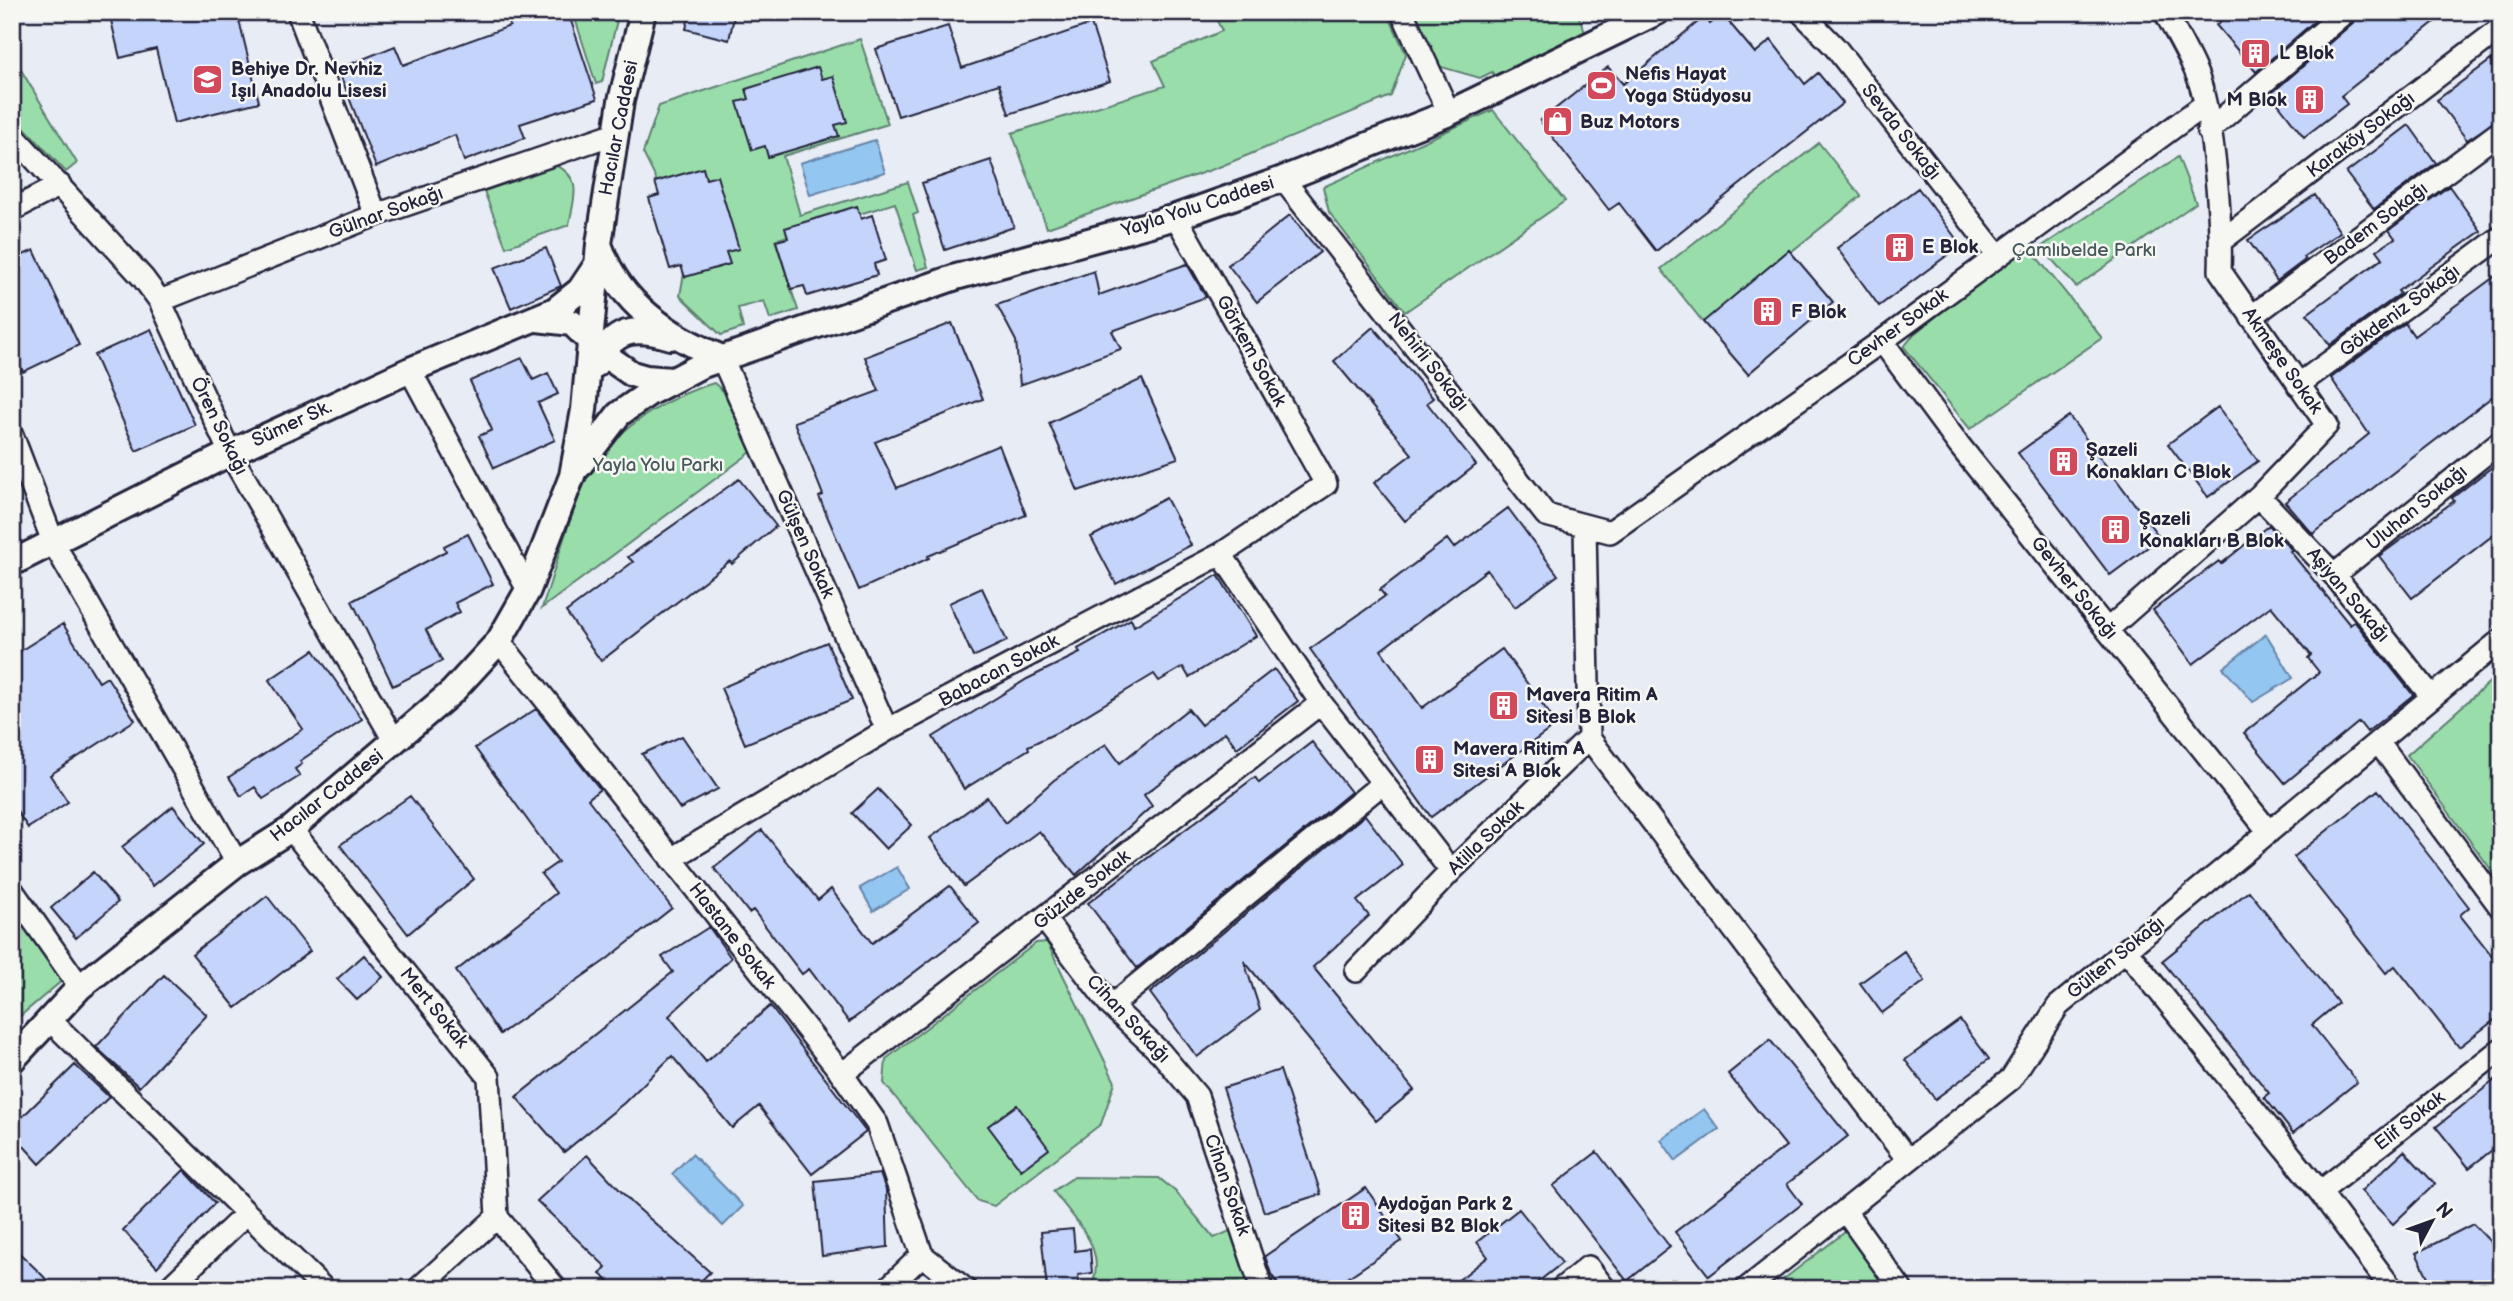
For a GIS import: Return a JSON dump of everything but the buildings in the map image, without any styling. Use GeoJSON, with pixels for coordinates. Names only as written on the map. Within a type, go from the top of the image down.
{"type":"FeatureCollection","features":[{"type":"Feature","properties":{"kind":"street"},"geometry":{"type":"LineString","coordinates":[[298,12],[376,215]]}},
{"type":"Feature","properties":{"kind":"street","name":"Hacılar Caddesi"},"geometry":{"type":"LineString","coordinates":[[12,1060],[80,987],[237,863],[291,829],[452,692],[499,641],[528,590],[572,476],[587,380],[597,347],[598,254],[616,133],[643,12]]}},
{"type":"Feature","properties":{"kind":"street"},"geometry":{"type":"LineString","coordinates":[[1402,12],[1449,113]]}},
{"type":"Feature","properties":{"kind":"street","name":"Yayla Yolu Caddesi"},"geometry":{"type":"LineString","coordinates":[[572,476],[619,414],[672,380],[722,358],[956,277],[1176,217],[1283,179],[1449,113],[1657,12]]}},
{"type":"Feature","properties":{"kind":"street","name":"Sevda Sokağı"},"geometry":{"type":"LineString","coordinates":[[1801,12],[1835,47],[1997,256]]}},
{"type":"Feature","properties":{"kind":"street","name":"Akmeşe Sokak"},"geometry":{"type":"LineString","coordinates":[[2107,630],[2259,496],[2327,425],[2220,271],[2221,241],[2204,105],[2198,79],[2165,12]]}},
{"type":"Feature","properties":{"kind":"street"},"geometry":{"type":"LineString","coordinates":[[2208,131],[2345,12]]}},
{"type":"Feature","properties":{"kind":"street","name":"Karaköy Sokağı"},"geometry":{"type":"LineString","coordinates":[[2221,241],[2501,28]]}},
{"type":"Feature","properties":{"kind":"street","name":"Cevher Sokak"},"geometry":{"type":"LineString","coordinates":[[1585,527],[1610,533],[1882,341],[2204,105]]}},
{"type":"Feature","properties":{"kind":"street","name":"Badem Sokağı"},"geometry":{"type":"LineString","coordinates":[[2251,317],[2501,131]]}},
{"type":"Feature","properties":{"kind":"street","name":"Gülnar Sokağı"},"geometry":{"type":"LineString","coordinates":[[160,301],[376,215],[616,133]]}},
{"type":"Feature","properties":{"kind":"street","name":"Ören Sokağı"},"geometry":{"type":"LineString","coordinates":[[12,134],[160,301],[230,453],[395,742]]}},
{"type":"Feature","properties":{"kind":"street","name":"Nehirli Sokağı"},"geometry":{"type":"LineString","coordinates":[[1283,179],[1546,515],[1585,527]]}},
{"type":"Feature","properties":{"kind":"street"},"geometry":{"type":"LineString","coordinates":[[12,211],[60,185]]}},
{"type":"Feature","properties":{"kind":"street","name":"Görkem Sokak"},"geometry":{"type":"LineString","coordinates":[[1176,217],[1326,484]]}},
{"type":"Feature","properties":{"kind":"street","name":"Gökdeniz Sokağı"},"geometry":{"type":"LineString","coordinates":[[2298,385],[2501,237]]}},
{"type":"Feature","properties":{"kind":"street"},"geometry":{"type":"LineString","coordinates":[[598,254],[635,303],[679,339]]}},
{"type":"Feature","properties":{"kind":"street","name":"Sümer Sk."},"geometry":{"type":"LineString","coordinates":[[12,564],[230,453],[410,370],[537,318],[568,301],[598,254]]}},
{"type":"Feature","properties":{"kind":"street"},"geometry":{"type":"LineString","coordinates":[[537,318],[572,323],[597,347],[632,373],[646,378],[672,380]]}},
{"type":"Feature","properties":{"kind":"street"},"geometry":{"type":"LineString","coordinates":[[597,347],[631,331],[643,330],[679,339],[722,358]]}},
{"type":"Feature","properties":{"kind":"street","name":"Gevher Sokağı"},"geometry":{"type":"LineString","coordinates":[[1882,341],[1959,445],[2269,832]]}},
{"type":"Feature","properties":{"kind":"street","name":"Gülşen Sokak"},"geometry":{"type":"LineString","coordinates":[[722,358],[887,730]]}},
{"type":"Feature","properties":{"kind":"street"},"geometry":{"type":"LineString","coordinates":[[410,370],[528,590]]}},
{"type":"Feature","properties":{"kind":"street"},"geometry":{"type":"LineString","coordinates":[[12,435],[54,544],[237,863]]}},
{"type":"Feature","properties":{"kind":"street","name":"Uluhan Sokağı"},"geometry":{"type":"LineString","coordinates":[[2334,575],[2501,441]]}},
{"type":"Feature","properties":{"kind":"street","name":"Babacan Sokak"},"geometry":{"type":"LineString","coordinates":[[671,859],[887,730],[1221,554],[1326,484]]}},
{"type":"Feature","properties":{"kind":"street","name":"Aşiyan Sokağı"},"geometry":{"type":"LineString","coordinates":[[2259,496],[2334,575],[2432,698]]}},
{"type":"Feature","properties":{"kind":"street"},"geometry":{"type":"LineString","coordinates":[[1585,527],[1588,738],[1908,1160]]}},
{"type":"Feature","properties":{"kind":"street"},"geometry":{"type":"LineString","coordinates":[[1221,554],[1321,703],[1451,871]]}},
{"type":"Feature","properties":{"kind":"street","name":"Gülten Sokağı"},"geometry":{"type":"LineString","coordinates":[[1746,1289],[2011,1079],[2057,1006],[2501,640]]}},
{"type":"Feature","properties":{"kind":"street","name":"Hastane Sokak"},"geometry":{"type":"LineString","coordinates":[[499,641],[842,1074],[877,1124],[922,1255]]}},
{"type":"Feature","properties":{"kind":"street","name":"Güzide Sokak"},"geometry":{"type":"LineString","coordinates":[[842,1074],[1321,703]]}},
{"type":"Feature","properties":{"kind":"street","name":"Atilla Sokak"},"geometry":{"type":"LineString","coordinates":[[1356,971],[1451,871],[1588,738]]}},
{"type":"Feature","properties":{"kind":"street"},"geometry":{"type":"LineString","coordinates":[[2378,742],[2501,908]]}},
{"type":"Feature","properties":{"kind":"street"},"geometry":{"type":"LineString","coordinates":[[1111,1006],[1383,783]]}},
{"type":"Feature","properties":{"kind":"street","name":"Mert Sokak"},"geometry":{"type":"LineString","coordinates":[[291,829],[489,1077],[496,1217]]}},
{"type":"Feature","properties":{"kind":"street"},"geometry":{"type":"LineString","coordinates":[[12,890],[80,987]]}},
{"type":"Feature","properties":{"kind":"street","name":"Cihan Sokağı"},"geometry":{"type":"LineString","coordinates":[[1045,919],[1111,1006],[1161,1053],[1187,1084]]}},
{"type":"Feature","properties":{"kind":"street"},"geometry":{"type":"LineString","coordinates":[[2126,950],[2320,1192],[2392,1289]]}},
{"type":"Feature","properties":{"kind":"street"},"geometry":{"type":"LineString","coordinates":[[49,1019],[245,1215],[324,1289]]}},
{"type":"Feature","properties":{"kind":"street","name":"Elif Sokak"},"geometry":{"type":"LineString","coordinates":[[2320,1192],[2501,1049]]}},
{"type":"Feature","properties":{"kind":"street","name":"Cihan Sokak"},"geometry":{"type":"LineString","coordinates":[[1187,1084],[1197,1096],[1262,1289]]}},
{"type":"Feature","properties":{"kind":"street"},"geometry":{"type":"LineString","coordinates":[[1845,1211],[1901,1289]]}},
{"type":"Feature","properties":{"kind":"street"},"geometry":{"type":"LineString","coordinates":[[168,1289],[245,1215]]}},
{"type":"Feature","properties":{"kind":"street"},"geometry":{"type":"LineString","coordinates":[[418,1289],[496,1217],[556,1289]]}},
{"type":"Feature","properties":{"kind":"street"},"geometry":{"type":"LineString","coordinates":[[887,1289],[922,1255],[965,1289]]}},
{"type":"Feature","properties":{"kind":"street"},"geometry":{"type":"LineString","coordinates":[[1561,1289],[1588,1268],[1605,1289]]}},
{"type":"Feature","properties":{"kind":"green space"},"geometry":{"type":"Polygon","coordinates":[[[573,12],[619,12],[602,82],[596,84],[573,12]]]}},
{"type":"Feature","properties":{"kind":"green space"},"geometry":{"type":"Polygon","coordinates":[[[1213,12],[1387,12],[1406,54],[1391,96],[1219,167],[1047,228],[1012,133],[1165,86],[1153,61],[1222,31],[1213,12]]]}},
{"type":"Feature","properties":{"kind":"green space"},"geometry":{"type":"Polygon","coordinates":[[[1413,12],[1577,12],[1585,32],[1496,78],[1492,72],[1480,78],[1438,66],[1413,12]]]}},
{"type":"Feature","properties":{"kind":"green space"},"geometry":{"type":"Polygon","coordinates":[[[860,39],[888,124],[783,156],[800,215],[908,182],[918,213],[913,215],[928,267],[917,270],[895,203],[775,240],[798,310],[770,319],[764,301],[738,308],[743,328],[721,335],[680,296],[684,273],[656,179],[643,153],[659,106],[860,39]]]}},
{"type":"Feature","properties":{"kind":"green space"},"geometry":{"type":"Polygon","coordinates":[[[12,55],[77,163],[66,172],[12,114],[12,55]]]}},
{"type":"Feature","properties":{"kind":"green space"},"geometry":{"type":"Polygon","coordinates":[[[1493,110],[1565,201],[1405,312],[1329,212],[1323,187],[1493,110]]]}},
{"type":"Feature","properties":{"kind":"green space"},"geometry":{"type":"Polygon","coordinates":[[[1819,143],[1861,196],[1703,322],[1661,269],[1819,143]]]}},
{"type":"Feature","properties":{"kind":"green space","name":"Çamlıbelde Parkı"},"geometry":{"type":"Polygon","coordinates":[[[2178,157],[2196,203],[2076,287],[2041,247],[2178,157]]]}},
{"type":"Feature","properties":{"kind":"green space"},"geometry":{"type":"Polygon","coordinates":[[[557,166],[571,177],[574,184],[569,225],[506,247],[484,191],[557,166]]]}},
{"type":"Feature","properties":{"kind":"green space"},"geometry":{"type":"Polygon","coordinates":[[[2027,245],[2102,338],[1970,429],[1904,347],[1914,334],[2027,245]]]}},
{"type":"Feature","properties":{"kind":"green space","name":"Yayla Yolu Parkı"},"geometry":{"type":"Polygon","coordinates":[[[714,383],[728,395],[754,450],[542,608],[575,506],[583,486],[602,454],[638,420],[684,394],[714,383]]]}},
{"type":"Feature","properties":{"kind":"green space"},"geometry":{"type":"Polygon","coordinates":[[[2501,672],[2501,883],[2407,755],[2501,672]]]}},
{"type":"Feature","properties":{"kind":"green space"},"geometry":{"type":"Polygon","coordinates":[[[12,905],[65,978],[12,1023],[12,905]]]}},
{"type":"Feature","properties":{"kind":"green space"},"geometry":{"type":"Polygon","coordinates":[[[1047,942],[1115,1082],[1101,1124],[994,1206],[978,1201],[884,1083],[886,1059],[1036,943],[1047,942]]]}},
{"type":"Feature","properties":{"kind":"green space"},"geometry":{"type":"Polygon","coordinates":[[[1074,1177],[1159,1178],[1176,1192],[1214,1238],[1232,1230],[1251,1289],[1090,1289],[1096,1262],[1093,1249],[1080,1225],[1053,1191],[1074,1177]]]}},
{"type":"Feature","properties":{"kind":"green space"},"geometry":{"type":"Polygon","coordinates":[[[1849,1229],[1893,1289],[1790,1289],[1784,1279],[1849,1229]]]}},
{"type":"Feature","properties":{"kind":"water"},"geometry":{"type":"Polygon","coordinates":[[[875,140],[885,172],[810,195],[800,163],[875,140]]]}},
{"type":"Feature","properties":{"kind":"water"},"geometry":{"type":"Polygon","coordinates":[[[2266,634],[2293,678],[2253,702],[2223,668],[2266,634]]]}},
{"type":"Feature","properties":{"kind":"water"},"geometry":{"type":"Polygon","coordinates":[[[897,867],[910,889],[873,911],[860,888],[897,867]]]}},
{"type":"Feature","properties":{"kind":"water"},"geometry":{"type":"Polygon","coordinates":[[[1704,1109],[1719,1129],[1676,1161],[1661,1140],[1704,1109]]]}},
{"type":"Feature","properties":{"kind":"water"},"geometry":{"type":"Polygon","coordinates":[[[692,1154],[743,1206],[723,1226],[672,1174],[692,1154]]]}},
{"type":"Feature","properties":{"kind":"place","name":"L Blok"},"geometry":{"type":"Point","coordinates":[2256,53]}},
{"type":"Feature","properties":{"kind":"place","name":"Behiye Dr. Nevhiz Işıl Anadolu Lisesi"},"geometry":{"type":"Point","coordinates":[208,80]}},
{"type":"Feature","properties":{"kind":"place","name":"Nefis Hayat Yoga Stüdyosu"},"geometry":{"type":"Point","coordinates":[1602,85]}},
{"type":"Feature","properties":{"kind":"place","name":"M Blok"},"geometry":{"type":"Point","coordinates":[2310,100]}},
{"type":"Feature","properties":{"kind":"place","name":"Buz Motors"},"geometry":{"type":"Point","coordinates":[1557,122]}},
{"type":"Feature","properties":{"kind":"place","name":"E Blok"},"geometry":{"type":"Point","coordinates":[1899,247]}},
{"type":"Feature","properties":{"kind":"place","name":"F Blok"},"geometry":{"type":"Point","coordinates":[1768,312]}},
{"type":"Feature","properties":{"kind":"place","name":"Şazeli Konakları C Blok"},"geometry":{"type":"Point","coordinates":[2063,461]}},
{"type":"Feature","properties":{"kind":"place","name":"Şazeli Konakları B Blok"},"geometry":{"type":"Point","coordinates":[2116,530]}},
{"type":"Feature","properties":{"kind":"place","name":"Mavera Ritim A Sitesi B Blok"},"geometry":{"type":"Point","coordinates":[1503,706]}},
{"type":"Feature","properties":{"kind":"place","name":"Mavera Ritim A Sitesi A Blok"},"geometry":{"type":"Point","coordinates":[1430,760]}},
{"type":"Feature","properties":{"kind":"place","name":"Aydoğan Park 2 Sitesi B2 Blok"},"geometry":{"type":"Point","coordinates":[1355,1215]}}]}
